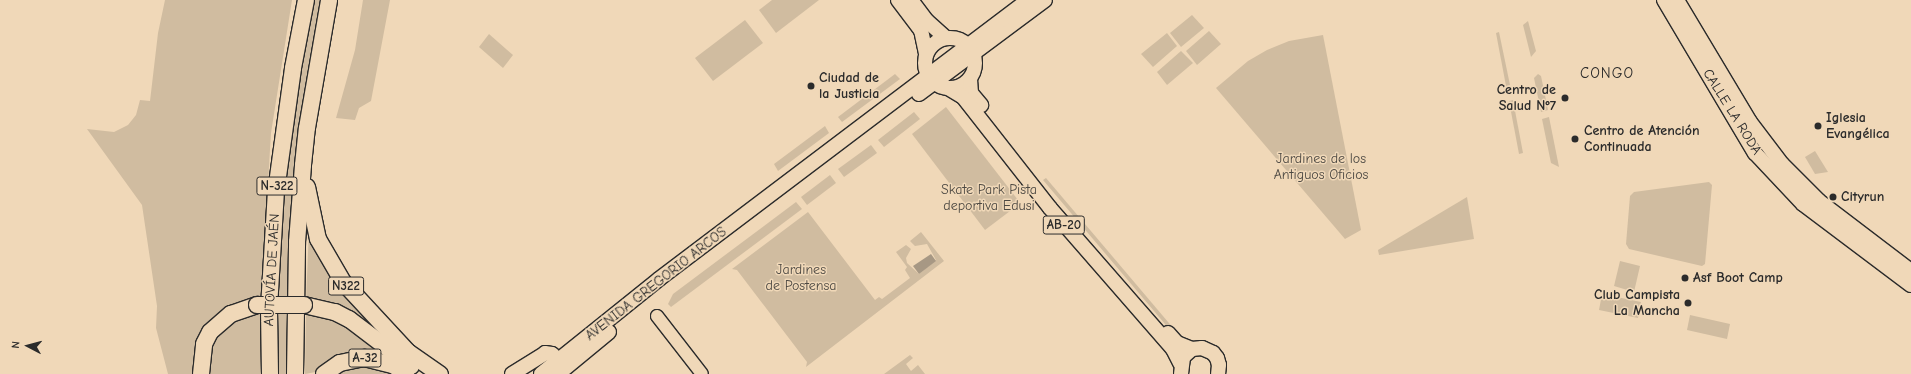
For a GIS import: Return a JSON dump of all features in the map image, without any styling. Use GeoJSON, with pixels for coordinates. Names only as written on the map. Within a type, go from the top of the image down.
{"type":"FeatureCollection","features":[{"type":"Feature","properties":{"kind":"highway"},"geometry":{"type":"LineString","coordinates":[[296,47],[299,0]]}},
{"type":"Feature","properties":{"kind":"highway","name":"AUTOVÍA DE JAÉN"},"geometry":{"type":"LineString","coordinates":[[270,374],[269,308],[276,191],[296,47],[306,0]]}},
{"type":"Feature","properties":{"kind":"highway","name":"AUTOVÍA DE JAÉN"},"geometry":{"type":"LineString","coordinates":[[295,374],[297,242],[303,165],[307,128],[329,0]]}},
{"type":"Feature","properties":{"kind":"highway","name":"N322"},"geometry":{"type":"LineString","coordinates":[[303,165],[318,239],[329,262],[343,282],[408,352],[440,374]]}},
{"type":"Feature","properties":{"kind":"highway","name":"N322"},"geometry":{"type":"LineString","coordinates":[[202,374],[204,344],[210,332],[231,314],[257,305],[304,306],[335,312],[349,319],[424,374]]}},
{"type":"Feature","properties":{"kind":"highway","name":"A-32"},"geometry":{"type":"LineString","coordinates":[[324,374],[340,363],[364,358],[393,365],[406,374]]}},
{"type":"Feature","properties":{"kind":"main road"},"geometry":{"type":"LineString","coordinates":[[898,0],[920,30],[926,53],[924,64],[931,79],[948,88],[960,86],[970,79],[976,61],[971,48],[957,38],[945,37],[934,43],[926,53]]}},
{"type":"Feature","properties":{"kind":"main road"},"geometry":{"type":"LineString","coordinates":[[911,0],[927,21],[945,37]]}},
{"type":"Feature","properties":{"kind":"main road"},"geometry":{"type":"LineString","coordinates":[[931,79],[971,48],[1028,0]]}},
{"type":"Feature","properties":{"kind":"main road"},"geometry":{"type":"LineString","coordinates":[[971,48],[1045,0]]}},
{"type":"Feature","properties":{"kind":"main road","name":"CALLE LA RODA"},"geometry":{"type":"LineString","coordinates":[[1664,0],[1755,153],[1803,204],[1911,285]]}},
{"type":"Feature","properties":{"kind":"main road","name":"CALLE LA RODA"},"geometry":{"type":"LineString","coordinates":[[1677,0],[1750,122],[1782,164],[1819,201],[1911,271]]}},
{"type":"Feature","properties":{"kind":"main road","name":"AVENIDA GREGORIO ARCOS"},"geometry":{"type":"LineString","coordinates":[[567,366],[772,195],[931,79]]}},
{"type":"Feature","properties":{"kind":"main road","name":"AVENIDA GREGORIO ARCOS"},"geometry":{"type":"LineString","coordinates":[[541,374],[567,366],[931,79]]}},
{"type":"Feature","properties":{"kind":"main road","name":"AB-20"},"geometry":{"type":"LineString","coordinates":[[970,79],[971,92],[1063,212],[1177,343],[1192,349]]}},
{"type":"Feature","properties":{"kind":"main road","name":"AB-20"},"geometry":{"type":"LineString","coordinates":[[948,88],[963,97],[1050,208],[1172,349],[1181,369]]}},
{"type":"Feature","properties":{"kind":"main road","name":"AVENIDA GREGORIO ARCOS"},"geometry":{"type":"LineString","coordinates":[[764,211],[772,195]]}},
{"type":"Feature","properties":{"kind":"main road"},"geometry":{"type":"LineString","coordinates":[[1181,369],[1187,352],[1192,349],[1202,348],[1213,353],[1219,365],[1218,374]]}},
{"type":"Feature","properties":{"kind":"main road"},"geometry":{"type":"LineString","coordinates":[[512,374],[545,353],[567,366]]}},
{"type":"Feature","properties":{"kind":"street"},"geometry":{"type":"LineString","coordinates":[[657,316],[702,374]]}},
{"type":"Feature","properties":{"kind":"green space"},"geometry":{"type":"Polygon","coordinates":[[[165,0],[292,0],[271,133],[261,300],[225,310],[196,374],[168,374],[156,328],[157,306],[142,205],[87,129],[114,132],[128,125],[136,115],[140,100],[150,101],[158,33],[165,0]]]}},
{"type":"Feature","properties":{"kind":"green space"},"geometry":{"type":"Polygon","coordinates":[[[311,0],[323,0],[289,301],[277,301],[288,145],[311,0]]]}},
{"type":"Feature","properties":{"kind":"green space"},"geometry":{"type":"Polygon","coordinates":[[[363,0],[390,0],[371,101],[359,108],[355,120],[336,118],[355,50],[363,0]]]}},
{"type":"Feature","properties":{"kind":"green space"},"geometry":{"type":"Polygon","coordinates":[[[772,0],[819,0],[776,33],[759,10],[772,0]]]}},
{"type":"Feature","properties":{"kind":"green space"},"geometry":{"type":"Polygon","coordinates":[[[1192,15],[1204,28],[1181,47],[1170,33],[1192,15]]]}},
{"type":"Feature","properties":{"kind":"green space"},"geometry":{"type":"Polygon","coordinates":[[[745,20],[763,43],[713,81],[695,58],[745,20]]]}},
{"type":"Feature","properties":{"kind":"green space"},"geometry":{"type":"Polygon","coordinates":[[[1528,21],[1536,51],[1531,57],[1523,25],[1528,21]]]}},
{"type":"Feature","properties":{"kind":"green space"},"geometry":{"type":"Polygon","coordinates":[[[1209,31],[1221,44],[1197,65],[1186,51],[1209,31]]]}},
{"type":"Feature","properties":{"kind":"green space"},"geometry":{"type":"Polygon","coordinates":[[[1499,32],[1510,85],[1506,86],[1496,33],[1499,32]]]}},
{"type":"Feature","properties":{"kind":"green space"},"geometry":{"type":"Polygon","coordinates":[[[1167,33],[1177,46],[1153,67],[1141,54],[1167,33]]]}},
{"type":"Feature","properties":{"kind":"green space"},"geometry":{"type":"Polygon","coordinates":[[[489,34],[513,55],[503,68],[479,47],[489,34]]]}},
{"type":"Feature","properties":{"kind":"green space","name":"Jardines de los Antiguos Oficios"},"geometry":{"type":"Polygon","coordinates":[[[1323,35],[1361,230],[1345,239],[1216,88],[1248,61],[1267,50],[1289,41],[1323,35]]]}},
{"type":"Feature","properties":{"kind":"green space"},"geometry":{"type":"Polygon","coordinates":[[[1181,51],[1193,63],[1167,85],[1157,72],[1181,51]]]}},
{"type":"Feature","properties":{"kind":"green space"},"geometry":{"type":"Polygon","coordinates":[[[895,74],[900,79],[842,122],[838,117],[895,74]]]}},
{"type":"Feature","properties":{"kind":"green space"},"geometry":{"type":"Polygon","coordinates":[[[1538,74],[1541,76],[1548,110],[1541,112],[1534,78],[1538,74]]]}},
{"type":"Feature","properties":{"kind":"green space"},"geometry":{"type":"Polygon","coordinates":[[[1513,100],[1523,153],[1519,154],[1509,101],[1513,100]]]}},
{"type":"Feature","properties":{"kind":"green space","name":"Skate Park Pista deportiva Edusi"},"geometry":{"type":"Polygon","coordinates":[[[946,107],[1018,200],[1018,205],[985,230],[912,134],[946,107]]]}},
{"type":"Feature","properties":{"kind":"green space"},"geometry":{"type":"Polygon","coordinates":[[[914,112],[920,119],[884,147],[878,140],[914,112]]]}},
{"type":"Feature","properties":{"kind":"green space"},"geometry":{"type":"Polygon","coordinates":[[[1549,117],[1559,167],[1551,163],[1542,119],[1549,117]]]}},
{"type":"Feature","properties":{"kind":"green space"},"geometry":{"type":"Polygon","coordinates":[[[825,126],[829,133],[778,171],[774,164],[825,126]]]}},
{"type":"Feature","properties":{"kind":"green space"},"geometry":{"type":"Polygon","coordinates":[[[871,145],[877,153],[844,177],[838,169],[871,145]]]}},
{"type":"Feature","properties":{"kind":"green space"},"geometry":{"type":"Polygon","coordinates":[[[1815,151],[1828,172],[1815,174],[1805,157],[1815,151]]]}},
{"type":"Feature","properties":{"kind":"green space"},"geometry":{"type":"Polygon","coordinates":[[[830,175],[836,183],[807,205],[801,197],[830,175]]]}},
{"type":"Feature","properties":{"kind":"green space"},"geometry":{"type":"Polygon","coordinates":[[[1046,178],[1185,342],[1176,337],[1043,180],[1046,178]]]}},
{"type":"Feature","properties":{"kind":"green space"},"geometry":{"type":"Polygon","coordinates":[[[1709,182],[1712,185],[1705,264],[1702,266],[1629,249],[1626,244],[1630,196],[1634,192],[1709,182]]]}},
{"type":"Feature","properties":{"kind":"green space"},"geometry":{"type":"Polygon","coordinates":[[[1467,197],[1474,239],[1379,255],[1378,250],[1467,197]]]}},
{"type":"Feature","properties":{"kind":"green space"},"geometry":{"type":"Polygon","coordinates":[[[796,202],[802,209],[671,307],[668,304],[673,294],[796,202]]]}},
{"type":"Feature","properties":{"kind":"green space","name":"Jardines de Postensa"},"geometry":{"type":"Polygon","coordinates":[[[808,212],[875,300],[879,297],[882,299],[910,278],[905,270],[907,267],[896,252],[906,245],[911,249],[906,258],[907,263],[919,274],[936,260],[927,244],[915,246],[910,241],[921,232],[944,261],[806,367],[807,362],[737,270],[732,269],[808,212]]]}},
{"type":"Feature","properties":{"kind":"green space"},"geometry":{"type":"Polygon","coordinates":[[[309,228],[317,253],[326,269],[389,342],[372,326],[338,303],[306,301],[309,228]]]}},
{"type":"Feature","properties":{"kind":"green space"},"geometry":{"type":"Polygon","coordinates":[[[1620,261],[1640,266],[1634,292],[1614,286],[1620,261]]]}},
{"type":"Feature","properties":{"kind":"green space"},"geometry":{"type":"Polygon","coordinates":[[[1602,294],[1641,302],[1638,318],[1599,310],[1602,294]]]}},
{"type":"Feature","properties":{"kind":"green space"},"geometry":{"type":"Polygon","coordinates":[[[278,311],[289,312],[289,374],[277,374],[278,311]]]}},
{"type":"Feature","properties":{"kind":"green space"},"geometry":{"type":"Polygon","coordinates":[[[264,312],[264,374],[208,374],[210,343],[215,335],[242,315],[264,312]]]}},
{"type":"Feature","properties":{"kind":"green space"},"geometry":{"type":"Polygon","coordinates":[[[306,312],[334,318],[389,358],[305,374],[306,312]]]}},
{"type":"Feature","properties":{"kind":"green space"},"geometry":{"type":"Polygon","coordinates":[[[1690,315],[1730,324],[1727,339],[1687,330],[1690,315]]]}},
{"type":"Feature","properties":{"kind":"green space"},"geometry":{"type":"Polygon","coordinates":[[[910,355],[913,358],[906,364],[911,371],[918,365],[925,374],[884,374],[910,355]]]}},
{"type":"Feature","properties":{"kind":"green space"},"geometry":{"type":"Polygon","coordinates":[[[366,362],[398,374],[332,374],[366,362]]]}},
{"type":"Feature","properties":{"kind":"shaded area"},"geometry":{"type":"Polygon","coordinates":[[[931,254],[936,261],[919,274],[913,266],[931,254]]]}},
{"type":"Feature","properties":{"kind":"place","name":"Ciudad de la Justicia"},"geometry":{"type":"Point","coordinates":[811,86]}},
{"type":"Feature","properties":{"kind":"place","name":"Centro de Salud Nº7"},"geometry":{"type":"Point","coordinates":[1565,98]}},
{"type":"Feature","properties":{"kind":"place","name":"Iglesia Evangélica"},"geometry":{"type":"Point","coordinates":[1818,126]}},
{"type":"Feature","properties":{"kind":"place","name":"Centro de Atención Continuada"},"geometry":{"type":"Point","coordinates":[1575,139]}},
{"type":"Feature","properties":{"kind":"place","name":"Cityrun"},"geometry":{"type":"Point","coordinates":[1833,197]}},
{"type":"Feature","properties":{"kind":"place","name":"Asf Boot Camp"},"geometry":{"type":"Point","coordinates":[1685,278]}},
{"type":"Feature","properties":{"kind":"place","name":"Club Campista La Mancha"},"geometry":{"type":"Point","coordinates":[1688,303]}},
{"type":"Feature","properties":{"kind":"district","name":"CONGO"},"geometry":{"type":"Point","coordinates":[1607,74]}}]}
